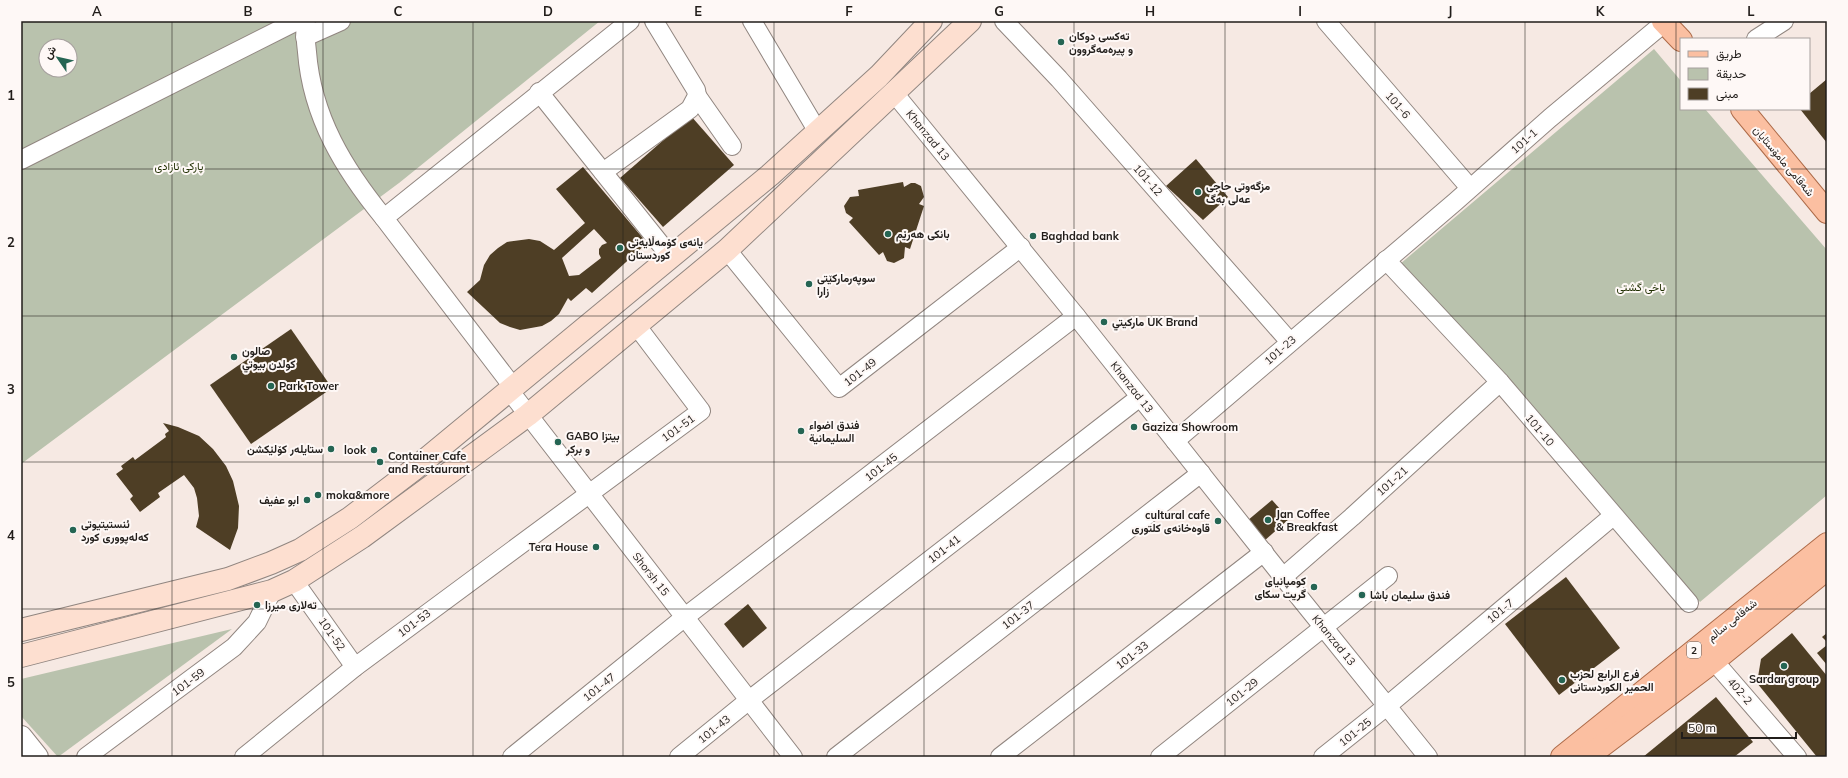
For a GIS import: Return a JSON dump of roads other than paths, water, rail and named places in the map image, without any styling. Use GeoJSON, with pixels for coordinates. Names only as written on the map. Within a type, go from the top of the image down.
{"type":"FeatureCollection","features":[{"type":"Feature","properties":{"kind":"main road"},"geometry":{"type":"LineString","coordinates":[[879,76],[894,53],[910,21]]}},
{"type":"Feature","properties":{"kind":"main road"},"geometry":{"type":"LineString","coordinates":[[21,627],[228,579],[271,564],[300,550],[356,513],[413,470],[670,256],[770,175],[879,76],[931,21]]}},
{"type":"Feature","properties":{"kind":"main road"},"geometry":{"type":"LineString","coordinates":[[1664,22],[1680,39]]}},
{"type":"Feature","properties":{"kind":"main road"},"geometry":{"type":"LineString","coordinates":[[21,656],[272,591],[294,581],[362,538],[528,415],[727,250],[816,168],[965,23]]}},
{"type":"Feature","properties":{"kind":"main road"},"geometry":{"type":"LineString","coordinates":[[879,76],[894,93]]}},
{"type":"Feature","properties":{"kind":"main road","name":"شەقامی مامۆستایان"},"geometry":{"type":"LineString","coordinates":[[1743,110],[1827,212]]}},
{"type":"Feature","properties":{"kind":"main road","name":"شەقامی سالم"},"geometry":{"type":"LineString","coordinates":[[1562,757],[1827,544]]}},
{"type":"Feature","properties":{"kind":"main road","name":"شەقامی سالم"},"geometry":{"type":"LineString","coordinates":[[1587,757],[1714,661],[1827,569]]}},
{"type":"Feature","properties":{"kind":"street"},"geometry":{"type":"LineString","coordinates":[[21,160],[297,21]]}},
{"type":"Feature","properties":{"kind":"street"},"geometry":{"type":"LineString","coordinates":[[305,29],[341,21]]}},
{"type":"Feature","properties":{"kind":"street"},"geometry":{"type":"LineString","coordinates":[[384,218],[539,92],[630,21]]}},
{"type":"Feature","properties":{"kind":"street"},"geometry":{"type":"LineString","coordinates":[[654,21],[696,90],[697,96],[732,146]]}},
{"type":"Feature","properties":{"kind":"street"},"geometry":{"type":"LineString","coordinates":[[752,21],[818,132]]}},
{"type":"Feature","properties":{"kind":"street","name":"101-12"},"geometry":{"type":"LineString","coordinates":[[1004,21],[1059,79],[1290,342]]}},
{"type":"Feature","properties":{"kind":"street","name":"101-6"},"geometry":{"type":"LineString","coordinates":[[1326,21],[1470,188]]}},
{"type":"Feature","properties":{"kind":"street"},"geometry":{"type":"LineString","coordinates":[[1758,38],[1784,21]]}},
{"type":"Feature","properties":{"kind":"street","name":"101-1"},"geometry":{"type":"LineString","coordinates":[[1386,260],[1550,118],[1664,22]]}},
{"type":"Feature","properties":{"kind":"street","name":"Shorsh 15"},"geometry":{"type":"LineString","coordinates":[[305,29],[311,86],[324,124],[338,152],[359,187],[384,218],[511,388],[528,415],[588,494],[793,757]]}},
{"type":"Feature","properties":{"kind":"street"},"geometry":{"type":"LineString","coordinates":[[539,92],[670,256]]}},
{"type":"Feature","properties":{"kind":"street","name":"Khanzad 13"},"geometry":{"type":"LineString","coordinates":[[894,93],[1021,247],[1428,757]]}},
{"type":"Feature","properties":{"kind":"street"},"geometry":{"type":"LineString","coordinates":[[603,172],[690,109],[697,96]]}},
{"type":"Feature","properties":{"kind":"street","name":"101-49"},"geometry":{"type":"LineString","coordinates":[[727,250],[839,388],[1021,247]]}},
{"type":"Feature","properties":{"kind":"street","name":"101-23"},"geometry":{"type":"LineString","coordinates":[[1175,441],[1386,260]]}},
{"type":"Feature","properties":{"kind":"street","name":"101-10"},"geometry":{"type":"LineString","coordinates":[[1386,260],[1500,382],[1689,604]]}},
{"type":"Feature","properties":{"kind":"street","name":"101-45"},"geometry":{"type":"LineString","coordinates":[[685,617],[1076,316]]}},
{"type":"Feature","properties":{"kind":"street","name":"101-51"},"geometry":{"type":"LineString","coordinates":[[588,494],[701,411],[636,325]]}},
{"type":"Feature","properties":{"kind":"street","name":"101-21"},"geometry":{"type":"LineString","coordinates":[[1283,577],[1347,522],[1500,382]]}},
{"type":"Feature","properties":{"kind":"street","name":"101-41"},"geometry":{"type":"LineString","coordinates":[[748,701],[1140,397]]}},
{"type":"Feature","properties":{"kind":"street","name":"101-37"},"geometry":{"type":"LineString","coordinates":[[836,757],[1201,473]]}},
{"type":"Feature","properties":{"kind":"street","name":"101-53"},"geometry":{"type":"LineString","coordinates":[[244,757],[355,667],[588,494]]}},
{"type":"Feature","properties":{"kind":"street","name":"101-7"},"geometry":{"type":"LineString","coordinates":[[1387,706],[1613,516]]}},
{"type":"Feature","properties":{"kind":"street","name":"101-33"},"geometry":{"type":"LineString","coordinates":[[1000,757],[1264,552]]}},
{"type":"Feature","properties":{"kind":"street","name":"101-29"},"geometry":{"type":"LineString","coordinates":[[1160,757],[1388,576]]}},
{"type":"Feature","properties":{"kind":"street","name":"101-52"},"geometry":{"type":"LineString","coordinates":[[294,581],[355,667]]}},
{"type":"Feature","properties":{"kind":"street","name":"101-59"},"geometry":{"type":"LineString","coordinates":[[86,757],[234,647],[257,622],[272,591]]}},
{"type":"Feature","properties":{"kind":"street","name":"101-47"},"geometry":{"type":"LineString","coordinates":[[512,757],[685,617]]}},
{"type":"Feature","properties":{"kind":"street","name":"402-2"},"geometry":{"type":"LineString","coordinates":[[1714,661],[1798,757]]}},
{"type":"Feature","properties":{"kind":"street","name":"101-43"},"geometry":{"type":"LineString","coordinates":[[679,757],[748,701]]}},
{"type":"Feature","properties":{"kind":"street","name":"101-25"},"geometry":{"type":"LineString","coordinates":[[1324,757],[1387,706]]}},
{"type":"Feature","properties":{"kind":"street"},"geometry":{"type":"LineString","coordinates":[[21,737],[37,757]]}},
{"type":"Feature","properties":{"kind":"place","name":"تەکسی دوکان و پیرەمەگروون"},"geometry":{"type":"Point","coordinates":[1061,42]}},
{"type":"Feature","properties":{"kind":"place","name":"مزگەوتی حاجی عەلی بەگ"},"geometry":{"type":"Point","coordinates":[1198,192]}},
{"type":"Feature","properties":{"kind":"place","name":"بانکی هەرێم"},"geometry":{"type":"Point","coordinates":[888,234]}},
{"type":"Feature","properties":{"kind":"place","name":"Baghdad bank"},"geometry":{"type":"Point","coordinates":[1033,236]}},
{"type":"Feature","properties":{"kind":"place","name":"یانەی کۆمەڵایەتی کوردستان"},"geometry":{"type":"Point","coordinates":[620,248]}},
{"type":"Feature","properties":{"kind":"place","name":"سوپەرمارکێتی زارا"},"geometry":{"type":"Point","coordinates":[809,284]}},
{"type":"Feature","properties":{"kind":"place","name":"مارکيتي UK Brand"},"geometry":{"type":"Point","coordinates":[1104,322]}},
{"type":"Feature","properties":{"kind":"place","name":"صالون كولدن بيوتي"},"geometry":{"type":"Point","coordinates":[234,357]}},
{"type":"Feature","properties":{"kind":"place","name":"Park Tower"},"geometry":{"type":"Point","coordinates":[271,386]}},
{"type":"Feature","properties":{"kind":"place","name":"Gaziza Showroom"},"geometry":{"type":"Point","coordinates":[1134,427]}},
{"type":"Feature","properties":{"kind":"place","name":"فندق اضواء السليمانية"},"geometry":{"type":"Point","coordinates":[801,431]}},
{"type":"Feature","properties":{"kind":"place","name":"GABO بيتزا و بركر"},"geometry":{"type":"Point","coordinates":[558,442]}},
{"type":"Feature","properties":{"kind":"place","name":"ستایلەر کۆلێکشن"},"geometry":{"type":"Point","coordinates":[331,449]}},
{"type":"Feature","properties":{"kind":"place","name":"look"},"geometry":{"type":"Point","coordinates":[374,450]}},
{"type":"Feature","properties":{"kind":"place","name":"Container Cafe and Restaurant"},"geometry":{"type":"Point","coordinates":[380,462]}},
{"type":"Feature","properties":{"kind":"place","name":"moka&more"},"geometry":{"type":"Point","coordinates":[318,495]}},
{"type":"Feature","properties":{"kind":"place","name":"ابو عفیف"},"geometry":{"type":"Point","coordinates":[307,500]}},
{"type":"Feature","properties":{"kind":"place","name":"Jan Coffee & Breakfast"},"geometry":{"type":"Point","coordinates":[1268,520]}},
{"type":"Feature","properties":{"kind":"place","name":"cultural cafe قاوەخانەی کلتوری"},"geometry":{"type":"Point","coordinates":[1218,521]}},
{"type":"Feature","properties":{"kind":"place","name":"ئنستیتیوتی کەلەپووری کورد"},"geometry":{"type":"Point","coordinates":[73,530]}},
{"type":"Feature","properties":{"kind":"place","name":"Tera House"},"geometry":{"type":"Point","coordinates":[596,547]}},
{"type":"Feature","properties":{"kind":"place","name":"كومپانياى گريت سكاى"},"geometry":{"type":"Point","coordinates":[1314,587]}},
{"type":"Feature","properties":{"kind":"place","name":"فندق سليمان باشا"},"geometry":{"type":"Point","coordinates":[1362,595]}},
{"type":"Feature","properties":{"kind":"place","name":"تەلاری میرزا"},"geometry":{"type":"Point","coordinates":[257,605]}},
{"type":"Feature","properties":{"kind":"place","name":"Sardar group"},"geometry":{"type":"Point","coordinates":[1784,666]}},
{"type":"Feature","properties":{"kind":"place","name":"فرع الرابع لحزب الحمير الكوردستانى"},"geometry":{"type":"Point","coordinates":[1562,680]}},
{"type":"Feature","properties":{"kind":"park label","name":"پارکی ئازادی"},"geometry":{"type":"Point","coordinates":[179,166]}},
{"type":"Feature","properties":{"kind":"park label","name":"باخی گشتی"},"geometry":{"type":"Point","coordinates":[1641,287]}}]}
